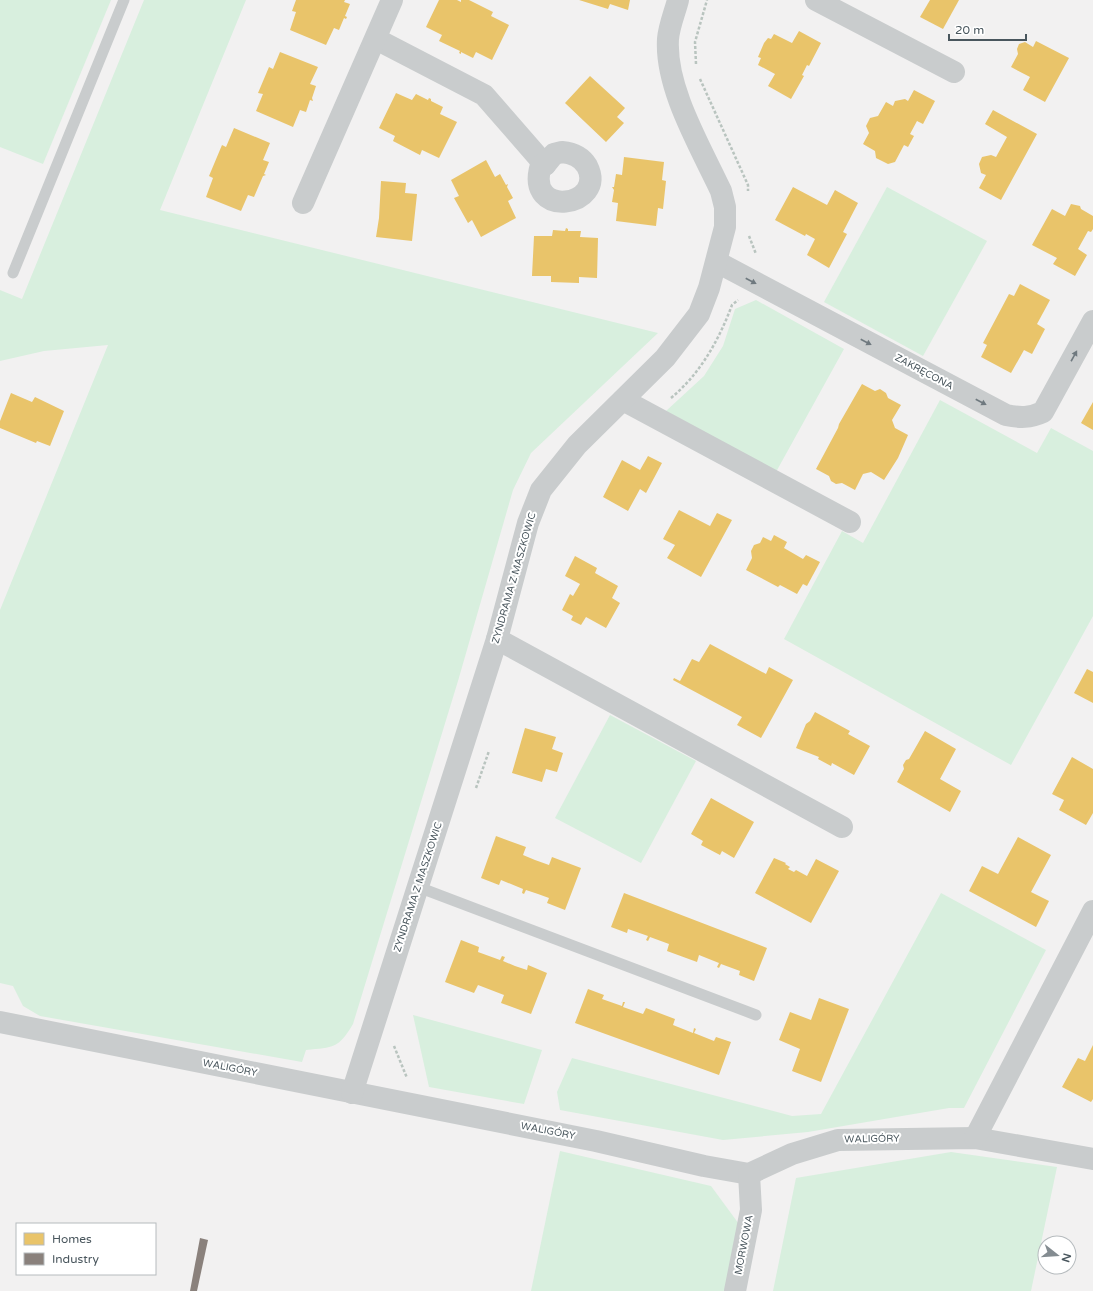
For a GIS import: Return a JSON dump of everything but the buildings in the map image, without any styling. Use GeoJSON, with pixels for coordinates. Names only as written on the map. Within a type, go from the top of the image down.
{"type":"FeatureCollection","features":[{"type":"Feature","properties":{"kind":"street"},"geometry":{"type":"LineString","coordinates":[[303,203],[392,0]]}},
{"type":"Feature","properties":{"kind":"street","name":"ZYNDRAMA Z MASZKOWIC"},"geometry":{"type":"LineString","coordinates":[[352,1093],[497,639],[528,523],[541,490],[577,445],[665,358],[699,314],[710,288],[725,227],[725,207],[721,191],[674,90],[669,62],[668,37],[678,0]]}},
{"type":"Feature","properties":{"kind":"street"},"geometry":{"type":"LineString","coordinates":[[816,0],[954,72]]}},
{"type":"Feature","properties":{"kind":"street"},"geometry":{"type":"LineString","coordinates":[[376,38],[484,95],[545,165]]}},
{"type":"Feature","properties":{"kind":"street","name":"ZAKRĘCONA"},"geometry":{"type":"LineString","coordinates":[[717,262],[1006,415],[1023,418],[1032,417],[1043,412],[1093,321]]}},
{"type":"Feature","properties":{"kind":"street"},"geometry":{"type":"LineString","coordinates":[[623,400],[850,522]]}},
{"type":"Feature","properties":{"kind":"street"},"geometry":{"type":"LineString","coordinates":[[497,639],[842,827]]}},
{"type":"Feature","properties":{"kind":"street"},"geometry":{"type":"LineString","coordinates":[[974,1138],[1093,912]]}},
{"type":"Feature","properties":{"kind":"street","name":"WALIGÓRY"},"geometry":{"type":"LineString","coordinates":[[0,1022],[596,1141],[704,1166],[749,1174],[792,1154],[838,1140],[974,1138],[1093,1159]]}},
{"type":"Feature","properties":{"kind":"street","name":"MORWOWA"},"geometry":{"type":"LineString","coordinates":[[735,1291],[751,1210],[749,1174]]}},
{"type":"Feature","properties":{"kind":"lane"},"geometry":{"type":"LineString","coordinates":[[13,273],[124,0]]}},
{"type":"Feature","properties":{"kind":"lane"},"geometry":{"type":"LineString","coordinates":[[418,887],[756,1015]]}},
{"type":"Feature","properties":{"kind":"path"},"geometry":{"type":"LineString","coordinates":[[698,70],[695,42],[707,0]]}},
{"type":"Feature","properties":{"kind":"path"},"geometry":{"type":"LineString","coordinates":[[699,76],[748,185],[748,193]]}},
{"type":"Feature","properties":{"kind":"path"},"geometry":{"type":"LineString","coordinates":[[651,415],[684,388],[708,355],[732,305],[746,295],[758,260],[749,239],[749,231]]}},
{"type":"Feature","properties":{"kind":"path"},"geometry":{"type":"LineString","coordinates":[[474,790],[478,785],[490,748]]}},
{"type":"Feature","properties":{"kind":"path"},"geometry":{"type":"LineString","coordinates":[[396,1039],[394,1047],[417,1106]]}},
{"type":"Feature","properties":{"kind":"green space"},"geometry":{"type":"Polygon","coordinates":[[[0,0],[111,0],[43,164],[0,147],[0,0]]]}},
{"type":"Feature","properties":{"kind":"green space"},"geometry":{"type":"Polygon","coordinates":[[[144,0],[246,0],[160,210],[658,333],[531,453],[513,490],[458,681],[353,1024],[343,1038],[334,1045],[306,1050],[302,1062],[40,1016],[23,1006],[13,986],[0,983],[0,610],[108,345],[44,351],[0,361],[0,290],[22,299],[144,0]]]}},
{"type":"Feature","properties":{"kind":"green space"},"geometry":{"type":"Polygon","coordinates":[[[887,187],[987,241],[923,356],[824,302],[887,187]]]}},
{"type":"Feature","properties":{"kind":"green space"},"geometry":{"type":"Polygon","coordinates":[[[756,300],[844,349],[776,472],[666,411],[704,376],[723,346],[735,309],[756,300]]]}},
{"type":"Feature","properties":{"kind":"green space"},"geometry":{"type":"Polygon","coordinates":[[[940,400],[1037,453],[1051,428],[1093,451],[1093,616],[1011,765],[784,639],[842,531],[863,543],[940,400]]]}},
{"type":"Feature","properties":{"kind":"green space"},"geometry":{"type":"Polygon","coordinates":[[[610,715],[696,761],[641,863],[555,818],[610,715]]]}},
{"type":"Feature","properties":{"kind":"green space"},"geometry":{"type":"Polygon","coordinates":[[[941,893],[1046,950],[964,1108],[949,1108],[808,1132],[723,1140],[560,1110],[557,1092],[572,1058],[792,1116],[821,1114],[941,893]]]}},
{"type":"Feature","properties":{"kind":"green space"},"geometry":{"type":"Polygon","coordinates":[[[413,1015],[542,1050],[524,1104],[429,1087],[413,1015]]]}},
{"type":"Feature","properties":{"kind":"green space"},"geometry":{"type":"Polygon","coordinates":[[[560,1151],[711,1186],[747,1235],[735,1291],[531,1291],[560,1151]]]}},
{"type":"Feature","properties":{"kind":"green space"},"geometry":{"type":"Polygon","coordinates":[[[951,1152],[1057,1167],[1043,1235],[1037,1235],[1037,1262],[1031,1291],[773,1291],[796,1178],[951,1152]]]}}]}
